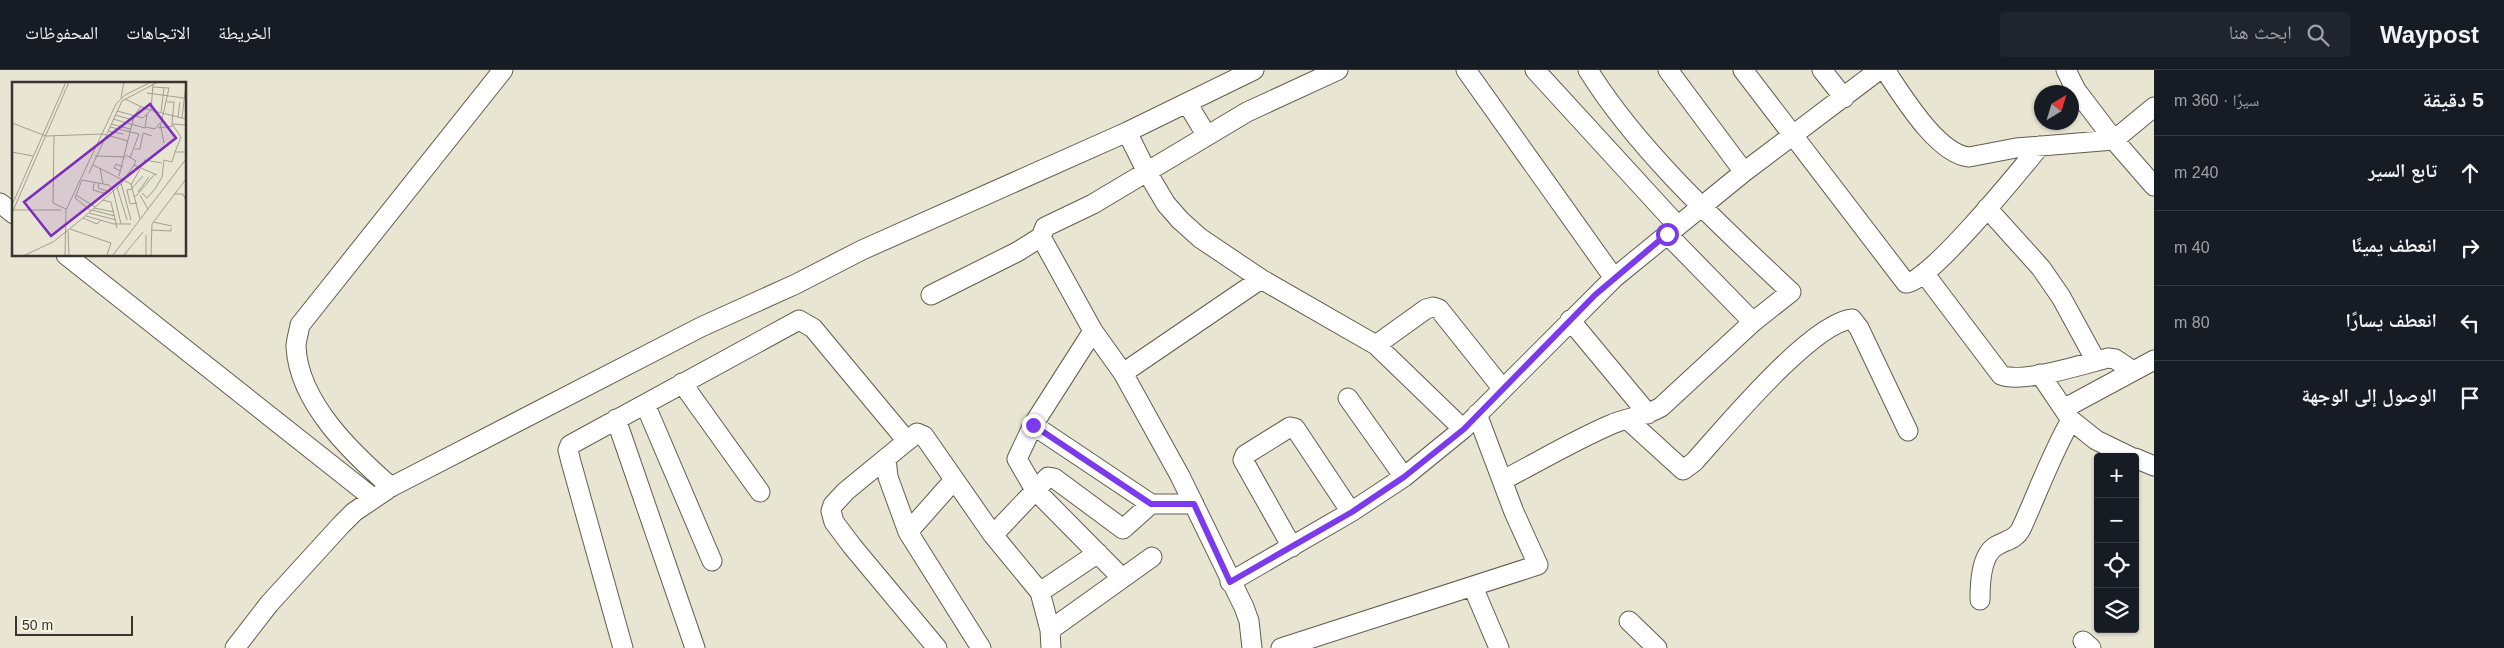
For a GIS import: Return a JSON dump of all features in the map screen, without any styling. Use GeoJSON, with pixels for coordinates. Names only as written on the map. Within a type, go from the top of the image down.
{"type":"FeatureCollection","features":[{"type":"Feature","properties":{"kind":"street"},"geometry":{"type":"LineString","coordinates":[[391,487],[361,461],[333,432],[315,402],[298,364],[296,346],[300,325],[503,70]]}},
{"type":"Feature","properties":{"kind":"street"},"geometry":{"type":"LineString","coordinates":[[235,648],[296,573],[354,512],[391,487],[701,327],[796,284],[862,250],[1127,132],[1254,70]]}},
{"type":"Feature","properties":{"kind":"street"},"geometry":{"type":"LineString","coordinates":[[931,295],[1017,252],[1041,236],[1045,227],[1093,204],[1247,112],[1338,70]]}},
{"type":"Feature","properties":{"kind":"street"},"geometry":{"type":"LineString","coordinates":[[1466,70],[1614,278]]}},
{"type":"Feature","properties":{"kind":"street"},"geometry":{"type":"LineString","coordinates":[[1535,70],[1753,322]]}},
{"type":"Feature","properties":{"kind":"street"},"geometry":{"type":"LineString","coordinates":[[1503,480],[1599,430],[1627,419],[1648,414],[1660,407],[1753,322],[1791,292],[1702,206],[1641,141],[1615,110],[1588,70]]}},
{"type":"Feature","properties":{"kind":"street"},"geometry":{"type":"LineString","coordinates":[[1668,70],[1744,172]]}},
{"type":"Feature","properties":{"kind":"street"},"geometry":{"type":"LineString","coordinates":[[1743,70],[1902,279],[1910,283],[1952,248],[2040,146]]}},
{"type":"Feature","properties":{"kind":"street"},"geometry":{"type":"LineString","coordinates":[[1822,70],[1844,98]]}},
{"type":"Feature","properties":{"kind":"street"},"geometry":{"type":"LineString","coordinates":[[1230,582],[1352,512],[1404,477],[1464,429],[1502,388],[1614,278],[1744,172],[1879,70]]}},
{"type":"Feature","properties":{"kind":"street"},"geometry":{"type":"LineString","coordinates":[[1885,70],[1924,125],[1954,153],[1968,157],[2040,146],[2114,140],[2154,107]]}},
{"type":"Feature","properties":{"kind":"street"},"geometry":{"type":"LineString","coordinates":[[2066,70],[2076,90],[2114,140],[2154,186]]}},
{"type":"Feature","properties":{"kind":"street"},"geometry":{"type":"LineString","coordinates":[[1187,103],[1206,136]]}},
{"type":"Feature","properties":{"kind":"street"},"geometry":{"type":"LineString","coordinates":[[1127,132],[1166,204],[1200,238],[1261,279],[1376,345],[1464,429]]}},
{"type":"Feature","properties":{"kind":"street"},"geometry":{"type":"LineString","coordinates":[[0,204],[12,213]]}},
{"type":"Feature","properties":{"kind":"street"},"geometry":{"type":"LineString","coordinates":[[1987,208],[2041,268],[2061,297],[2096,361]]}},
{"type":"Feature","properties":{"kind":"street"},"geometry":{"type":"LineString","coordinates":[[1041,236],[1093,331],[1123,373],[1194,504],[1249,621],[1252,648]]}},
{"type":"Feature","properties":{"kind":"street"},"geometry":{"type":"LineString","coordinates":[[67,256],[373,498]]}},
{"type":"Feature","properties":{"kind":"street"},"geometry":{"type":"LineString","coordinates":[[1924,273],[1996,370],[2007,377],[2023,378],[2096,361],[2115,359],[2133,371]]}},
{"type":"Feature","properties":{"kind":"street"},"geometry":{"type":"LineString","coordinates":[[1123,373],[1261,279]]}},
{"type":"Feature","properties":{"kind":"street"},"geometry":{"type":"LineString","coordinates":[[1376,345],[1426,310],[1433,307],[1439,309],[1502,388]]}},
{"type":"Feature","properties":{"kind":"street"},"geometry":{"type":"LineString","coordinates":[[1627,419],[1683,470],[1694,462],[1772,375],[1820,334],[1852,319],[1859,328],[1908,431]]}},
{"type":"Feature","properties":{"kind":"street"},"geometry":{"type":"LineString","coordinates":[[623,648],[568,450],[572,443],[799,320],[813,328],[907,441]]}},
{"type":"Feature","properties":{"kind":"street"},"geometry":{"type":"LineString","coordinates":[[1570,320],[1648,414]]}},
{"type":"Feature","properties":{"kind":"street"},"geometry":{"type":"LineString","coordinates":[[1093,331],[1033,425],[1018,459],[1035,490],[1122,578]]}},
{"type":"Feature","properties":{"kind":"street"},"geometry":{"type":"LineString","coordinates":[[1980,600],[1986,560],[1992,549],[2017,535],[2068,414],[2133,371],[2154,360]]}},
{"type":"Feature","properties":{"kind":"street"},"geometry":{"type":"LineString","coordinates":[[2040,374],[2068,414],[2096,440],[2123,453]]}},
{"type":"Feature","properties":{"kind":"street"},"geometry":{"type":"LineString","coordinates":[[682,383],[760,492]]}},
{"type":"Feature","properties":{"kind":"street"},"geometry":{"type":"LineString","coordinates":[[1348,398],[1404,477]]}},
{"type":"Feature","properties":{"kind":"street"},"geometry":{"type":"LineString","coordinates":[[645,404],[712,561]]}},
{"type":"Feature","properties":{"kind":"street"},"geometry":{"type":"LineString","coordinates":[[1281,648],[1538,565],[1477,414]]}},
{"type":"Feature","properties":{"kind":"street"},"geometry":{"type":"LineString","coordinates":[[616,420],[695,648]]}},
{"type":"Feature","properties":{"kind":"street"},"geometry":{"type":"LineString","coordinates":[[1033,425],[1151,504],[1194,504]]}},
{"type":"Feature","properties":{"kind":"street"},"geometry":{"type":"LineString","coordinates":[[1292,548],[1244,460],[1245,455],[1290,427],[1295,428],[1352,512]]}},
{"type":"Feature","properties":{"kind":"street"},"geometry":{"type":"LineString","coordinates":[[937,648],[852,546],[834,522],[831,512],[833,505],[846,492],[917,433],[924,436],[994,535],[1040,592],[1050,639],[1122,578],[1152,557]]}},
{"type":"Feature","properties":{"kind":"street"},"geometry":{"type":"LineString","coordinates":[[886,459],[890,484],[908,532],[981,648]]}},
{"type":"Feature","properties":{"kind":"street"},"geometry":{"type":"LineString","coordinates":[[2139,460],[2154,466]]}},
{"type":"Feature","properties":{"kind":"street"},"geometry":{"type":"LineString","coordinates":[[994,535],[1048,477],[1054,478],[1123,529],[1151,504]]}},
{"type":"Feature","properties":{"kind":"street"},"geometry":{"type":"LineString","coordinates":[[908,532],[954,480]]}},
{"type":"Feature","properties":{"kind":"street"},"geometry":{"type":"LineString","coordinates":[[1040,592],[1098,553]]}},
{"type":"Feature","properties":{"kind":"street"},"geometry":{"type":"LineString","coordinates":[[1473,587],[1499,648]]}},
{"type":"Feature","properties":{"kind":"street"},"geometry":{"type":"LineString","coordinates":[[1629,621],[1657,648]]}},
{"type":"Feature","properties":{"kind":"route"},"geometry":{"type":"LineString","coordinates":[[1033,425],[1151,504],[1194,504],[1230,582],[1266,564],[1352,512],[1404,477],[1464,429],[1511,378],[1595,295],[1667,234]]}}]}
